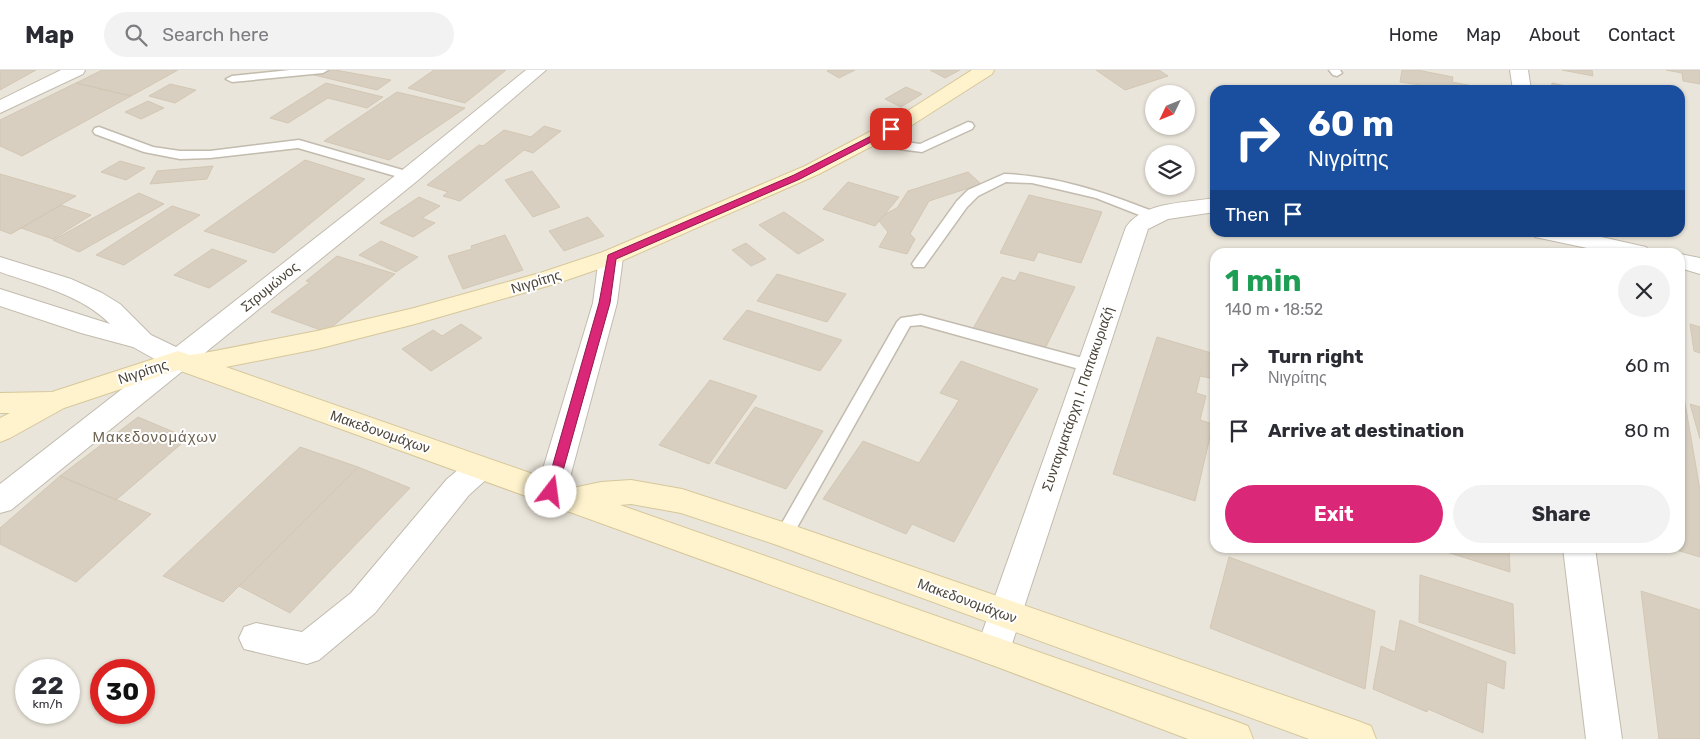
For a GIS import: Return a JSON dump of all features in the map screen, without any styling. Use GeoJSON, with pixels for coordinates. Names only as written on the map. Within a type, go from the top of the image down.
{"type":"FeatureCollection","features":[{"type":"Feature","properties":{"kind":"street"},"geometry":{"type":"LineString","coordinates":[[0,107],[76,70]]}},
{"type":"Feature","properties":{"kind":"street","name":"Στρυμώνος"},"geometry":{"type":"LineString","coordinates":[[0,501],[183,362],[537,70]]}},
{"type":"Feature","properties":{"kind":"street","name":"Νιγρίτης"},"geometry":{"type":"LineString","coordinates":[[0,403],[54,400],[183,362],[317,340],[415,316],[540,281],[611,257],[750,199],[812,170],[905,121],[985,70]]}},
{"type":"Feature","properties":{"kind":"street"},"geometry":{"type":"LineString","coordinates":[[1520,70],[1522,85]]}},
{"type":"Feature","properties":{"kind":"street"},"geometry":{"type":"LineString","coordinates":[[1152,216],[1210,206]]}},
{"type":"Feature","properties":{"kind":"street","name":"Συνταγματάρχη Ι. Παπακυριαζή"},"geometry":{"type":"LineString","coordinates":[[993,650],[1137,227],[1152,216]]}},
{"type":"Feature","properties":{"kind":"street"},"geometry":{"type":"LineString","coordinates":[[1567,237],[1619,248]]}},
{"type":"Feature","properties":{"kind":"street"},"geometry":{"type":"LineString","coordinates":[[562,496],[604,303],[611,257]]}},
{"type":"Feature","properties":{"kind":"street"},"geometry":{"type":"LineString","coordinates":[[1685,262],[1700,266]]}},
{"type":"Feature","properties":{"kind":"street","name":"Μακεδονομάχων"},"geometry":{"type":"LineString","coordinates":[[0,264],[62,285],[93,299],[111,310],[142,341],[183,362],[993,650],[1235,739]]}},
{"type":"Feature","properties":{"kind":"street"},"geometry":{"type":"LineString","coordinates":[[0,297],[81,324],[142,341]]}},
{"type":"Feature","properties":{"kind":"street","name":"Νιγρίτης"},"geometry":{"type":"LineString","coordinates":[[0,431],[54,400]]}},
{"type":"Feature","properties":{"kind":"street"},"geometry":{"type":"LineString","coordinates":[[256,638],[307,649],[363,603],[458,487],[480,468]]}},
{"type":"Feature","properties":{"kind":"street","name":"Μακεδονομάχων"},"geometry":{"type":"LineString","coordinates":[[562,496],[616,492],[661,496],[784,535],[1358,739]]}},
{"type":"Feature","properties":{"kind":"street"},"geometry":{"type":"LineString","coordinates":[[1580,553],[1604,739]]}},
{"type":"Feature","properties":{"kind":"lane"},"geometry":{"type":"LineString","coordinates":[[232,79],[323,70]]}},
{"type":"Feature","properties":{"kind":"lane"},"geometry":{"type":"LineString","coordinates":[[868,141],[922,148],[968,126]]}},
{"type":"Feature","properties":{"kind":"lane"},"geometry":{"type":"LineString","coordinates":[[99,131],[162,153],[176,154],[204,154],[299,144],[409,176]]}},
{"type":"Feature","properties":{"kind":"lane"},"geometry":{"type":"LineString","coordinates":[[919,264],[962,204],[973,194],[1004,178],[1032,179],[1100,195],[1152,216]]}},
{"type":"Feature","properties":{"kind":"lane"},"geometry":{"type":"LineString","coordinates":[[784,535],[906,322],[921,320],[1090,366]]}},
{"type":"Feature","properties":{"kind":"shaded area"},"geometry":{"type":"Polygon","coordinates":[[[0,70],[1700,70],[1700,739],[0,739],[0,70]]]}},
{"type":"Feature","properties":{"kind":"building"},"geometry":{"type":"Polygon","coordinates":[[[0,70],[36,70],[0,90],[0,70]]]}},
{"type":"Feature","properties":{"kind":"building"},"geometry":{"type":"Polygon","coordinates":[[[102,70],[178,70],[131,96],[76,83],[102,70]]]}},
{"type":"Feature","properties":{"kind":"building"},"geometry":{"type":"Polygon","coordinates":[[[328,70],[391,80],[377,90],[314,75],[328,70]]]}},
{"type":"Feature","properties":{"kind":"building"},"geometry":{"type":"Polygon","coordinates":[[[434,70],[506,70],[465,103],[408,88],[434,70]]]}},
{"type":"Feature","properties":{"kind":"building"},"geometry":{"type":"Polygon","coordinates":[[[855,70],[839,78],[827,71],[855,70]]]}},
{"type":"Feature","properties":{"kind":"building"},"geometry":{"type":"Polygon","coordinates":[[[930,70],[960,70],[945,78],[930,70]]]}},
{"type":"Feature","properties":{"kind":"building"},"geometry":{"type":"Polygon","coordinates":[[[1096,70],[1159,70],[1168,76],[1125,90],[1096,70]]]}},
{"type":"Feature","properties":{"kind":"building"},"geometry":{"type":"Polygon","coordinates":[[[1402,70],[1417,70],[1453,77],[1452,82],[1468,85],[1420,85],[1400,82],[1402,70]]]}},
{"type":"Feature","properties":{"kind":"building"},"geometry":{"type":"Polygon","coordinates":[[[1562,70],[1592,70],[1593,76],[1562,70]]]}},
{"type":"Feature","properties":{"kind":"building"},"geometry":{"type":"Polygon","coordinates":[[[1666,70],[1700,70],[1700,84],[1683,81],[1682,73],[1666,70]]]}},
{"type":"Feature","properties":{"kind":"building"},"geometry":{"type":"Polygon","coordinates":[[[76,83],[131,96],[22,156],[0,146],[0,120],[76,83]]]}},
{"type":"Feature","properties":{"kind":"building"},"geometry":{"type":"Polygon","coordinates":[[[326,83],[383,97],[367,108],[328,98],[288,123],[270,118],[326,83]]]}},
{"type":"Feature","properties":{"kind":"building"},"geometry":{"type":"Polygon","coordinates":[[[170,84],[196,90],[175,103],[149,96],[170,84]]]}},
{"type":"Feature","properties":{"kind":"building"},"geometry":{"type":"Polygon","coordinates":[[[906,87],[922,94],[901,107],[885,99],[906,87]]]}},
{"type":"Feature","properties":{"kind":"building"},"geometry":{"type":"Polygon","coordinates":[[[397,92],[465,108],[389,160],[324,141],[397,92]]]}},
{"type":"Feature","properties":{"kind":"building"},"geometry":{"type":"Polygon","coordinates":[[[148,101],[164,108],[141,119],[125,112],[148,101]]]}},
{"type":"Feature","properties":{"kind":"building"},"geometry":{"type":"Polygon","coordinates":[[[544,126],[561,131],[533,153],[524,150],[460,201],[443,196],[448,192],[427,185],[479,145],[483,146],[504,130],[531,137],[544,126]]]}},
{"type":"Feature","properties":{"kind":"building"},"geometry":{"type":"Polygon","coordinates":[[[305,160],[365,179],[274,253],[204,231],[305,160]]]}},
{"type":"Feature","properties":{"kind":"building"},"geometry":{"type":"Polygon","coordinates":[[[120,161],[145,168],[126,180],[101,172],[120,161]]]}},
{"type":"Feature","properties":{"kind":"building"},"geometry":{"type":"Polygon","coordinates":[[[213,166],[207,179],[150,184],[157,171],[213,166]]]}},
{"type":"Feature","properties":{"kind":"building"},"geometry":{"type":"Polygon","coordinates":[[[532,171],[560,207],[533,217],[505,180],[532,171]]]}},
{"type":"Feature","properties":{"kind":"building"},"geometry":{"type":"Polygon","coordinates":[[[968,172],[981,184],[929,201],[910,234],[915,239],[907,254],[879,247],[888,232],[879,221],[885,214],[897,208],[908,191],[968,172]]]}},
{"type":"Feature","properties":{"kind":"building"},"geometry":{"type":"Polygon","coordinates":[[[0,174],[76,196],[11,234],[0,230],[0,174]]]}},
{"type":"Feature","properties":{"kind":"building"},"geometry":{"type":"Polygon","coordinates":[[[848,182],[899,197],[875,226],[823,209],[848,182]]]}},
{"type":"Feature","properties":{"kind":"building"},"geometry":{"type":"Polygon","coordinates":[[[139,193],[164,204],[79,252],[53,240],[139,193]]]}},
{"type":"Feature","properties":{"kind":"building"},"geometry":{"type":"Polygon","coordinates":[[[1029,195],[1102,212],[1081,263],[1038,252],[1034,261],[1000,253],[1029,195]]]}},
{"type":"Feature","properties":{"kind":"building"},"geometry":{"type":"Polygon","coordinates":[[[419,197],[440,206],[422,218],[435,223],[413,237],[380,223],[419,197]]]}},
{"type":"Feature","properties":{"kind":"building"},"geometry":{"type":"Polygon","coordinates":[[[61,205],[91,215],[53,239],[21,228],[61,205]]]}},
{"type":"Feature","properties":{"kind":"building"},"geometry":{"type":"Polygon","coordinates":[[[172,206],[200,215],[124,265],[96,255],[172,206]]]}},
{"type":"Feature","properties":{"kind":"building"},"geometry":{"type":"Polygon","coordinates":[[[784,212],[824,240],[798,254],[759,225],[784,212]]]}},
{"type":"Feature","properties":{"kind":"building"},"geometry":{"type":"Polygon","coordinates":[[[588,217],[604,236],[564,251],[549,231],[588,217]]]}},
{"type":"Feature","properties":{"kind":"building"},"geometry":{"type":"Polygon","coordinates":[[[505,235],[523,270],[463,289],[448,256],[472,249],[471,246],[505,235]]]}},
{"type":"Feature","properties":{"kind":"building"},"geometry":{"type":"Polygon","coordinates":[[[381,241],[418,257],[396,272],[359,255],[381,241]]]}},
{"type":"Feature","properties":{"kind":"building"},"geometry":{"type":"Polygon","coordinates":[[[746,243],[766,259],[751,266],[732,250],[746,243]]]}},
{"type":"Feature","properties":{"kind":"building"},"geometry":{"type":"Polygon","coordinates":[[[212,249],[247,261],[209,288],[174,275],[212,249]]]}},
{"type":"Feature","properties":{"kind":"building"},"geometry":{"type":"Polygon","coordinates":[[[337,256],[395,274],[326,332],[271,312],[310,282],[306,281],[337,256]]]}},
{"type":"Feature","properties":{"kind":"building"},"geometry":{"type":"Polygon","coordinates":[[[1020,272],[1075,287],[1043,353],[970,334],[1002,277],[1015,281],[1020,272]]]}},
{"type":"Feature","properties":{"kind":"building"},"geometry":{"type":"Polygon","coordinates":[[[777,274],[846,294],[827,322],[757,301],[777,274]]]}},
{"type":"Feature","properties":{"kind":"building"},"geometry":{"type":"Polygon","coordinates":[[[747,310],[842,340],[820,371],[723,339],[747,310]]]}},
{"type":"Feature","properties":{"kind":"building"},"geometry":{"type":"Polygon","coordinates":[[[461,324],[482,338],[431,371],[402,349],[433,330],[442,336],[461,324]]]}},
{"type":"Feature","properties":{"kind":"building"},"geometry":{"type":"Polygon","coordinates":[[[1690,324],[1700,327],[1700,353],[1694,351],[1690,324]]]}},
{"type":"Feature","properties":{"kind":"building"},"geometry":{"type":"Polygon","coordinates":[[[1157,337],[1210,353],[1210,378],[1200,376],[1196,393],[1206,396],[1200,420],[1210,423],[1210,437],[1195,501],[1113,474],[1157,337]]]}},
{"type":"Feature","properties":{"kind":"building"},"geometry":{"type":"Polygon","coordinates":[[[961,361],[1038,389],[954,542],[912,524],[906,534],[823,499],[863,441],[919,463],[959,400],[940,393],[961,361]]]}},
{"type":"Feature","properties":{"kind":"building"},"geometry":{"type":"Polygon","coordinates":[[[710,380],[757,396],[709,464],[659,445],[710,380]]]}},
{"type":"Feature","properties":{"kind":"building"},"geometry":{"type":"Polygon","coordinates":[[[1685,403],[1700,490],[1700,557],[1685,552],[1685,403]]]}},
{"type":"Feature","properties":{"kind":"building"},"geometry":{"type":"Polygon","coordinates":[[[1690,404],[1700,407],[1700,439],[1690,404]]]}},
{"type":"Feature","properties":{"kind":"building"},"geometry":{"type":"Polygon","coordinates":[[[755,407],[823,431],[786,489],[715,463],[755,407]]]}},
{"type":"Feature","properties":{"kind":"building"},"geometry":{"type":"Polygon","coordinates":[[[138,417],[188,438],[116,500],[60,476],[138,417]]]}},
{"type":"Feature","properties":{"kind":"building"},"geometry":{"type":"Polygon","coordinates":[[[300,447],[358,467],[223,602],[163,576],[300,447]]]}},
{"type":"Feature","properties":{"kind":"building"},"geometry":{"type":"Polygon","coordinates":[[[358,467],[410,488],[290,613],[239,586],[358,467]]]}},
{"type":"Feature","properties":{"kind":"building"},"geometry":{"type":"Polygon","coordinates":[[[60,476],[151,514],[76,582],[0,544],[0,528],[60,476]]]}},
{"type":"Feature","properties":{"kind":"building"},"geometry":{"type":"Polygon","coordinates":[[[1450,553],[1509,553],[1510,572],[1450,553]]]}},
{"type":"Feature","properties":{"kind":"building"},"geometry":{"type":"Polygon","coordinates":[[[1229,557],[1375,611],[1365,689],[1210,628],[1229,557]]]}},
{"type":"Feature","properties":{"kind":"building"},"geometry":{"type":"Polygon","coordinates":[[[1420,575],[1513,604],[1515,654],[1419,622],[1420,575]]]}},
{"type":"Feature","properties":{"kind":"building"},"geometry":{"type":"Polygon","coordinates":[[[1641,591],[1700,610],[1700,739],[1659,739],[1641,591]]]}},
{"type":"Feature","properties":{"kind":"building"},"geometry":{"type":"Polygon","coordinates":[[[1400,620],[1506,662],[1504,689],[1487,682],[1483,733],[1428,709],[1427,712],[1373,689],[1381,646],[1395,652],[1400,620]]]}},
{"type":"Feature","properties":{"kind":"district","name":"Μακεδονομάχων"},"geometry":{"type":"Point","coordinates":[155,437]}},
{"type":"Feature","properties":{"kind":"route"},"geometry":{"type":"LineString","coordinates":[[551,492],[604,303],[611,270],[611,257],[750,199],[812,170],[891,129]]}}]}
